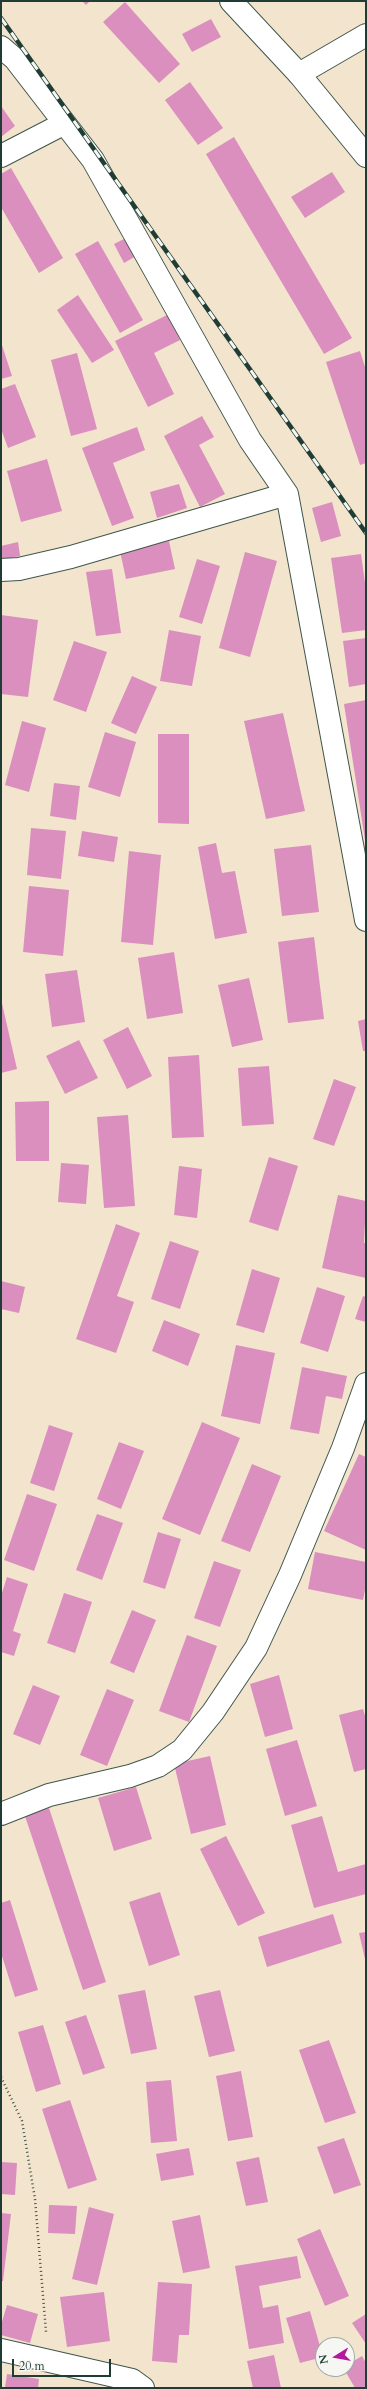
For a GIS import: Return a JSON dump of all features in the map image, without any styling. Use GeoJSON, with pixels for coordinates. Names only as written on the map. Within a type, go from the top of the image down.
{"type":"FeatureCollection","features":[{"type":"Feature","properties":{"kind":"street"},"geometry":{"type":"LineString","coordinates":[[230,1],[299,74],[366,156]]}},
{"type":"Feature","properties":{"kind":"street"},"geometry":{"type":"LineString","coordinates":[[299,74],[366,35]]}},
{"type":"Feature","properties":{"kind":"street"},"geometry":{"type":"LineString","coordinates":[[1,47],[15,59],[93,160],[250,440],[287,494],[366,920]]}},
{"type":"Feature","properties":{"kind":"street"},"geometry":{"type":"LineString","coordinates":[[1,156],[64,124]]}},
{"type":"Feature","properties":{"kind":"street"},"geometry":{"type":"LineString","coordinates":[[1,570],[19,569],[71,557],[287,494]]}},
{"type":"Feature","properties":{"kind":"street"},"geometry":{"type":"LineString","coordinates":[[1,1814],[48,1795],[130,1776],[158,1766],[182,1750],[213,1712],[256,1648],[290,1575],[343,1448],[366,1384]]}},
{"type":"Feature","properties":{"kind":"street"},"geometry":{"type":"LineString","coordinates":[[1,2350],[132,2380],[143,2388]]}},
{"type":"Feature","properties":{"kind":"path"},"geometry":{"type":"LineString","coordinates":[[1,2077],[22,2121],[24,2129],[35,2199],[48,2360]]}},
{"type":"Feature","properties":{"kind":"building"},"geometry":{"type":"Polygon","coordinates":[[[82,1],[90,1],[86,5],[82,1]]]}},
{"type":"Feature","properties":{"kind":"building"},"geometry":{"type":"Polygon","coordinates":[[[125,2],[180,64],[159,83],[103,22],[125,2]]]}},
{"type":"Feature","properties":{"kind":"building"},"geometry":{"type":"Polygon","coordinates":[[[211,19],[221,37],[192,52],[182,34],[211,19]]]}},
{"type":"Feature","properties":{"kind":"building"},"geometry":{"type":"Polygon","coordinates":[[[190,82],[223,128],[198,145],[165,100],[190,82]]]}},
{"type":"Feature","properties":{"kind":"building"},"geometry":{"type":"Polygon","coordinates":[[[1,106],[15,126],[1,137],[1,106]]]}},
{"type":"Feature","properties":{"kind":"building"},"geometry":{"type":"Polygon","coordinates":[[[234,137],[352,338],[324,354],[206,154],[234,137]]]}},
{"type":"Feature","properties":{"kind":"building"},"geometry":{"type":"Polygon","coordinates":[[[11,168],[63,258],[39,273],[1,207],[1,174],[11,168]]]}},
{"type":"Feature","properties":{"kind":"building"},"geometry":{"type":"Polygon","coordinates":[[[332,172],[345,192],[305,218],[291,197],[332,172]]]}},
{"type":"Feature","properties":{"kind":"building"},"geometry":{"type":"Polygon","coordinates":[[[134,234],[143,252],[124,263],[114,244],[134,234]]]}},
{"type":"Feature","properties":{"kind":"building"},"geometry":{"type":"Polygon","coordinates":[[[98,241],[143,320],[120,333],[75,254],[98,241]]]}},
{"type":"Feature","properties":{"kind":"building"},"geometry":{"type":"Polygon","coordinates":[[[78,295],[114,350],[92,363],[57,310],[78,295]]]}},
{"type":"Feature","properties":{"kind":"building"},"geometry":{"type":"Polygon","coordinates":[[[167,315],[180,340],[154,353],[174,394],[148,407],[115,341],[167,315]]]}},
{"type":"Feature","properties":{"kind":"building"},"geometry":{"type":"Polygon","coordinates":[[[1,342],[12,376],[1,379],[1,342]]]}},
{"type":"Feature","properties":{"kind":"building"},"geometry":{"type":"Polygon","coordinates":[[[360,351],[366,370],[366,463],[360,465],[326,362],[360,351]]]}},
{"type":"Feature","properties":{"kind":"building"},"geometry":{"type":"Polygon","coordinates":[[[77,353],[97,429],[71,436],[51,360],[77,353]]]}},
{"type":"Feature","properties":{"kind":"building"},"geometry":{"type":"Polygon","coordinates":[[[15,384],[36,437],[8,448],[1,429],[1,389],[15,384]]]}},
{"type":"Feature","properties":{"kind":"building"},"geometry":{"type":"Polygon","coordinates":[[[202,416],[214,437],[199,445],[225,494],[200,507],[164,436],[202,416]]]}},
{"type":"Feature","properties":{"kind":"building"},"geometry":{"type":"Polygon","coordinates":[[[137,427],[145,450],[113,463],[134,518],[112,526],[82,448],[137,427]]]}},
{"type":"Feature","properties":{"kind":"building"},"geometry":{"type":"Polygon","coordinates":[[[47,459],[62,511],[21,522],[7,471],[47,459]]]}},
{"type":"Feature","properties":{"kind":"building"},"geometry":{"type":"Polygon","coordinates":[[[179,484],[187,508],[157,518],[150,492],[179,484]]]}},
{"type":"Feature","properties":{"kind":"building"},"geometry":{"type":"Polygon","coordinates":[[[332,502],[341,536],[321,542],[312,508],[332,502]]]}},
{"type":"Feature","properties":{"kind":"building"},"geometry":{"type":"Polygon","coordinates":[[[169,541],[175,569],[126,579],[120,551],[169,541]]]}},
{"type":"Feature","properties":{"kind":"building"},"geometry":{"type":"Polygon","coordinates":[[[18,542],[20,556],[1,560],[1,546],[18,542]]]}},
{"type":"Feature","properties":{"kind":"building"},"geometry":{"type":"Polygon","coordinates":[[[245,552],[277,561],[250,657],[219,648],[245,552]]]}},
{"type":"Feature","properties":{"kind":"building"},"geometry":{"type":"Polygon","coordinates":[[[361,554],[366,590],[366,630],[342,633],[331,558],[361,554]]]}},
{"type":"Feature","properties":{"kind":"building"},"geometry":{"type":"Polygon","coordinates":[[[197,559],[220,566],[202,624],[179,617],[197,559]]]}},
{"type":"Feature","properties":{"kind":"building"},"geometry":{"type":"Polygon","coordinates":[[[112,569],[121,633],[96,636],[86,572],[112,569]]]}},
{"type":"Feature","properties":{"kind":"building"},"geometry":{"type":"Polygon","coordinates":[[[1,615],[38,620],[28,697],[1,694],[1,615]]]}},
{"type":"Feature","properties":{"kind":"building"},"geometry":{"type":"Polygon","coordinates":[[[169,630],[201,636],[192,686],[160,681],[169,630]]]}},
{"type":"Feature","properties":{"kind":"building"},"geometry":{"type":"Polygon","coordinates":[[[366,638],[366,684],[349,687],[343,641],[366,638]]]}},
{"type":"Feature","properties":{"kind":"building"},"geometry":{"type":"Polygon","coordinates":[[[74,641],[107,652],[86,712],[53,700],[74,641]]]}},
{"type":"Feature","properties":{"kind":"building"},"geometry":{"type":"Polygon","coordinates":[[[132,676],[157,687],[136,734],[111,723],[132,676]]]}},
{"type":"Feature","properties":{"kind":"building"},"geometry":{"type":"Polygon","coordinates":[[[366,700],[366,840],[365,840],[344,704],[366,700]]]}},
{"type":"Feature","properties":{"kind":"building"},"geometry":{"type":"Polygon","coordinates":[[[283,713],[305,811],[266,819],[244,721],[283,713]]]}},
{"type":"Feature","properties":{"kind":"building"},"geometry":{"type":"Polygon","coordinates":[[[22,721],[46,728],[29,792],[5,785],[22,721]]]}},
{"type":"Feature","properties":{"kind":"building"},"geometry":{"type":"Polygon","coordinates":[[[105,732],[136,742],[120,797],[88,787],[105,732]]]}},
{"type":"Feature","properties":{"kind":"building"},"geometry":{"type":"Polygon","coordinates":[[[158,734],[189,734],[189,824],[158,823],[158,734]]]}},
{"type":"Feature","properties":{"kind":"building"},"geometry":{"type":"Polygon","coordinates":[[[54,783],[80,786],[76,820],[50,816],[54,783]]]}},
{"type":"Feature","properties":{"kind":"building"},"geometry":{"type":"Polygon","coordinates":[[[31,828],[66,831],[61,879],[27,875],[31,828]]]}},
{"type":"Feature","properties":{"kind":"building"},"geometry":{"type":"Polygon","coordinates":[[[82,831],[118,837],[114,862],[78,856],[82,831]]]}},
{"type":"Feature","properties":{"kind":"building"},"geometry":{"type":"Polygon","coordinates":[[[216,843],[222,873],[235,871],[247,933],[215,939],[198,847],[216,843]]]}},
{"type":"Feature","properties":{"kind":"building"},"geometry":{"type":"Polygon","coordinates":[[[311,845],[319,912],[282,916],[274,849],[311,845]]]}},
{"type":"Feature","properties":{"kind":"building"},"geometry":{"type":"Polygon","coordinates":[[[129,851],[161,855],[153,945],[121,942],[129,851]]]}},
{"type":"Feature","properties":{"kind":"building"},"geometry":{"type":"Polygon","coordinates":[[[29,886],[69,890],[63,956],[23,952],[29,886]]]}},
{"type":"Feature","properties":{"kind":"building"},"geometry":{"type":"Polygon","coordinates":[[[314,937],[324,1019],[288,1023],[278,942],[314,937]]]}},
{"type":"Feature","properties":{"kind":"building"},"geometry":{"type":"Polygon","coordinates":[[[174,952],[183,1013],[147,1019],[138,958],[174,952]]]}},
{"type":"Feature","properties":{"kind":"building"},"geometry":{"type":"Polygon","coordinates":[[[77,970],[85,1022],[52,1027],[45,974],[77,970]]]}},
{"type":"Feature","properties":{"kind":"building"},"geometry":{"type":"Polygon","coordinates":[[[249,978],[263,1040],[232,1047],[218,985],[249,978]]]}},
{"type":"Feature","properties":{"kind":"building"},"geometry":{"type":"Polygon","coordinates":[[[1,999],[17,1069],[1,1073],[1,999]]]}},
{"type":"Feature","properties":{"kind":"building"},"geometry":{"type":"Polygon","coordinates":[[[366,1019],[366,1051],[363,1051],[358,1021],[366,1019]]]}},
{"type":"Feature","properties":{"kind":"building"},"geometry":{"type":"Polygon","coordinates":[[[128,1027],[152,1076],[127,1089],[103,1040],[128,1027]]]}},
{"type":"Feature","properties":{"kind":"building"},"geometry":{"type":"Polygon","coordinates":[[[79,1040],[98,1078],[65,1094],[46,1056],[79,1040]]]}},
{"type":"Feature","properties":{"kind":"building"},"geometry":{"type":"Polygon","coordinates":[[[199,1055],[204,1137],[172,1138],[168,1057],[199,1055]]]}},
{"type":"Feature","properties":{"kind":"building"},"geometry":{"type":"Polygon","coordinates":[[[269,1066],[274,1124],[242,1126],[238,1068],[269,1066]]]}},
{"type":"Feature","properties":{"kind":"building"},"geometry":{"type":"Polygon","coordinates":[[[334,1079],[356,1087],[334,1146],[313,1139],[334,1079]]]}},
{"type":"Feature","properties":{"kind":"building"},"geometry":{"type":"Polygon","coordinates":[[[49,1101],[49,1161],[16,1161],[15,1102],[49,1101]]]}},
{"type":"Feature","properties":{"kind":"building"},"geometry":{"type":"Polygon","coordinates":[[[128,1115],[135,1206],[104,1208],[97,1117],[128,1115]]]}},
{"type":"Feature","properties":{"kind":"building"},"geometry":{"type":"Polygon","coordinates":[[[269,1157],[298,1166],[278,1231],[249,1222],[269,1157]]]}},
{"type":"Feature","properties":{"kind":"building"},"geometry":{"type":"Polygon","coordinates":[[[61,1163],[89,1165],[86,1204],[58,1202],[61,1163]]]}},
{"type":"Feature","properties":{"kind":"building"},"geometry":{"type":"Polygon","coordinates":[[[179,1166],[202,1169],[197,1218],[174,1215],[179,1166]]]}},
{"type":"Feature","properties":{"kind":"building"},"geometry":{"type":"Polygon","coordinates":[[[338,1195],[366,1201],[364,1243],[366,1243],[366,1278],[322,1268],[338,1195]]]}},
{"type":"Feature","properties":{"kind":"building"},"geometry":{"type":"Polygon","coordinates":[[[116,1224],[140,1233],[117,1296],[134,1302],[116,1353],[76,1339],[116,1224]]]}},
{"type":"Feature","properties":{"kind":"building"},"geometry":{"type":"Polygon","coordinates":[[[170,1241],[199,1251],[180,1309],[151,1299],[170,1241]]]}},
{"type":"Feature","properties":{"kind":"building"},"geometry":{"type":"Polygon","coordinates":[[[252,1269],[280,1278],[264,1333],[236,1325],[252,1269]]]}},
{"type":"Feature","properties":{"kind":"building"},"geometry":{"type":"Polygon","coordinates":[[[1,1281],[25,1287],[19,1313],[1,1309],[1,1281]]]}},
{"type":"Feature","properties":{"kind":"building"},"geometry":{"type":"Polygon","coordinates":[[[317,1287],[345,1296],[328,1352],[300,1343],[317,1287]]]}},
{"type":"Feature","properties":{"kind":"building"},"geometry":{"type":"Polygon","coordinates":[[[363,1296],[366,1297],[366,1322],[355,1319],[363,1296]]]}},
{"type":"Feature","properties":{"kind":"building"},"geometry":{"type":"Polygon","coordinates":[[[164,1320],[200,1334],[188,1366],[152,1351],[164,1320]]]}},
{"type":"Feature","properties":{"kind":"building"},"geometry":{"type":"Polygon","coordinates":[[[236,1345],[275,1353],[260,1424],[221,1416],[236,1345]]]}},
{"type":"Feature","properties":{"kind":"building"},"geometry":{"type":"Polygon","coordinates":[[[302,1367],[347,1376],[342,1399],[326,1396],[319,1434],[290,1429],[302,1367]]]}},
{"type":"Feature","properties":{"kind":"building"},"geometry":{"type":"Polygon","coordinates":[[[202,1422],[240,1438],[200,1535],[162,1519],[202,1422]]]}},
{"type":"Feature","properties":{"kind":"building"},"geometry":{"type":"Polygon","coordinates":[[[49,1425],[73,1433],[54,1491],[30,1483],[49,1425]]]}},
{"type":"Feature","properties":{"kind":"building"},"geometry":{"type":"Polygon","coordinates":[[[119,1442],[144,1451],[121,1509],[97,1499],[119,1442]]]}},
{"type":"Feature","properties":{"kind":"building"},"geometry":{"type":"Polygon","coordinates":[[[359,1454],[366,1457],[366,1550],[324,1531],[359,1454]]]}},
{"type":"Feature","properties":{"kind":"building"},"geometry":{"type":"Polygon","coordinates":[[[252,1464],[281,1476],[250,1552],[221,1541],[252,1464]]]}},
{"type":"Feature","properties":{"kind":"building"},"geometry":{"type":"Polygon","coordinates":[[[27,1494],[57,1504],[34,1571],[4,1560],[27,1494]]]}},
{"type":"Feature","properties":{"kind":"building"},"geometry":{"type":"Polygon","coordinates":[[[97,1514],[123,1523],[102,1580],[76,1570],[97,1514]]]}},
{"type":"Feature","properties":{"kind":"building"},"geometry":{"type":"Polygon","coordinates":[[[158,1532],[181,1539],[165,1589],[143,1582],[158,1532]]]}},
{"type":"Feature","properties":{"kind":"building"},"geometry":{"type":"Polygon","coordinates":[[[315,1552],[366,1562],[366,1585],[363,1600],[308,1589],[315,1552]]]}},
{"type":"Feature","properties":{"kind":"building"},"geometry":{"type":"Polygon","coordinates":[[[214,1561],[241,1570],[220,1627],[194,1618],[214,1561]]]}},
{"type":"Feature","properties":{"kind":"building"},"geometry":{"type":"Polygon","coordinates":[[[7,1577],[28,1584],[13,1631],[21,1634],[14,1656],[1,1652],[1,1596],[7,1577]]]}},
{"type":"Feature","properties":{"kind":"building"},"geometry":{"type":"Polygon","coordinates":[[[64,1593],[92,1602],[75,1653],[47,1643],[64,1593]]]}},
{"type":"Feature","properties":{"kind":"building"},"geometry":{"type":"Polygon","coordinates":[[[132,1610],[156,1620],[134,1673],[110,1663],[132,1610]]]}},
{"type":"Feature","properties":{"kind":"building"},"geometry":{"type":"Polygon","coordinates":[[[187,1635],[217,1646],[189,1722],[159,1711],[187,1635]]]}},
{"type":"Feature","properties":{"kind":"building"},"geometry":{"type":"Polygon","coordinates":[[[279,1675],[293,1729],[265,1737],[250,1684],[279,1675]]]}},
{"type":"Feature","properties":{"kind":"building"},"geometry":{"type":"Polygon","coordinates":[[[33,1685],[60,1696],[40,1745],[13,1734],[33,1685]]]}},
{"type":"Feature","properties":{"kind":"building"},"geometry":{"type":"Polygon","coordinates":[[[107,1689],[134,1700],[107,1766],[80,1755],[107,1689]]]}},
{"type":"Feature","properties":{"kind":"building"},"geometry":{"type":"Polygon","coordinates":[[[363,1709],[366,1719],[366,1769],[354,1772],[339,1715],[363,1709]]]}},
{"type":"Feature","properties":{"kind":"building"},"geometry":{"type":"Polygon","coordinates":[[[297,1740],[317,1806],[285,1816],[266,1749],[297,1740]]]}},
{"type":"Feature","properties":{"kind":"building"},"geometry":{"type":"Polygon","coordinates":[[[210,1756],[226,1825],[191,1834],[174,1764],[210,1756]]]}},
{"type":"Feature","properties":{"kind":"building"},"geometry":{"type":"Polygon","coordinates":[[[136,1787],[152,1839],[114,1851],[98,1798],[136,1787]]]}},
{"type":"Feature","properties":{"kind":"building"},"geometry":{"type":"Polygon","coordinates":[[[49,1808],[106,1982],[83,1990],[25,1816],[49,1808]]]}},
{"type":"Feature","properties":{"kind":"building"},"geometry":{"type":"Polygon","coordinates":[[[322,1816],[338,1872],[366,1864],[366,1894],[314,1908],[291,1825],[322,1816]]]}},
{"type":"Feature","properties":{"kind":"building"},"geometry":{"type":"Polygon","coordinates":[[[226,1836],[265,1913],[238,1926],[200,1849],[226,1836]]]}},
{"type":"Feature","properties":{"kind":"building"},"geometry":{"type":"Polygon","coordinates":[[[160,1892],[180,1955],[149,1966],[129,1902],[160,1892]]]}},
{"type":"Feature","properties":{"kind":"building"},"geometry":{"type":"Polygon","coordinates":[[[10,1900],[38,1990],[15,1997],[1,1953],[1,1903],[10,1900]]]}},
{"type":"Feature","properties":{"kind":"building"},"geometry":{"type":"Polygon","coordinates":[[[333,1914],[342,1943],[267,1967],[258,1937],[333,1914]]]}},
{"type":"Feature","properties":{"kind":"building"},"geometry":{"type":"Polygon","coordinates":[[[366,1932],[366,1959],[365,1959],[359,1933],[366,1932]]]}},
{"type":"Feature","properties":{"kind":"building"},"geometry":{"type":"Polygon","coordinates":[[[145,1990],[157,2049],[131,2054],[118,1995],[145,1990]]]}},
{"type":"Feature","properties":{"kind":"building"},"geometry":{"type":"Polygon","coordinates":[[[220,1990],[235,2051],[209,2057],[194,1996],[220,1990]]]}},
{"type":"Feature","properties":{"kind":"building"},"geometry":{"type":"Polygon","coordinates":[[[86,2015],[105,2068],[83,2075],[65,2022],[86,2015]]]}},
{"type":"Feature","properties":{"kind":"building"},"geometry":{"type":"Polygon","coordinates":[[[43,2025],[61,2084],[36,2092],[18,2032],[43,2025]]]}},
{"type":"Feature","properties":{"kind":"building"},"geometry":{"type":"Polygon","coordinates":[[[329,2040],[356,2113],[325,2123],[299,2050],[329,2040]]]}},
{"type":"Feature","properties":{"kind":"building"},"geometry":{"type":"Polygon","coordinates":[[[241,2071],[253,2137],[228,2141],[216,2076],[241,2071]]]}},
{"type":"Feature","properties":{"kind":"building"},"geometry":{"type":"Polygon","coordinates":[[[171,2080],[177,2141],[151,2143],[146,2082],[171,2080]]]}},
{"type":"Feature","properties":{"kind":"building"},"geometry":{"type":"Polygon","coordinates":[[[70,2100],[97,2180],[68,2189],[42,2109],[70,2100]]]}},
{"type":"Feature","properties":{"kind":"building"},"geometry":{"type":"Polygon","coordinates":[[[344,2138],[361,2185],[334,2194],[317,2147],[344,2138]]]}},
{"type":"Feature","properties":{"kind":"building"},"geometry":{"type":"Polygon","coordinates":[[[189,2148],[194,2175],[161,2181],[156,2154],[189,2148]]]}},
{"type":"Feature","properties":{"kind":"building"},"geometry":{"type":"Polygon","coordinates":[[[259,2157],[268,2202],[246,2206],[236,2162],[259,2157]]]}},
{"type":"Feature","properties":{"kind":"building"},"geometry":{"type":"Polygon","coordinates":[[[1,2162],[17,2163],[15,2195],[1,2194],[1,2162]]]}},
{"type":"Feature","properties":{"kind":"building"},"geometry":{"type":"Polygon","coordinates":[[[49,2205],[77,2206],[75,2234],[48,2233],[49,2205]]]}},
{"type":"Feature","properties":{"kind":"building"},"geometry":{"type":"Polygon","coordinates":[[[89,2207],[114,2214],[97,2285],[72,2279],[89,2207]]]}},
{"type":"Feature","properties":{"kind":"building"},"geometry":{"type":"Polygon","coordinates":[[[1,2213],[11,2214],[3,2281],[1,2281],[1,2213]]]}},
{"type":"Feature","properties":{"kind":"building"},"geometry":{"type":"Polygon","coordinates":[[[200,2215],[210,2268],[183,2273],[172,2221],[200,2215]]]}},
{"type":"Feature","properties":{"kind":"building"},"geometry":{"type":"Polygon","coordinates":[[[320,2229],[349,2296],[325,2306],[297,2239],[320,2229]]]}},
{"type":"Feature","properties":{"kind":"building"},"geometry":{"type":"Polygon","coordinates":[[[297,2256],[301,2278],[259,2286],[263,2308],[278,2305],[284,2343],[249,2349],[235,2266],[297,2256]]]}},
{"type":"Feature","properties":{"kind":"building"},"geometry":{"type":"Polygon","coordinates":[[[158,2282],[192,2284],[189,2335],[179,2335],[177,2363],[152,2361],[158,2282]]]}},
{"type":"Feature","properties":{"kind":"building"},"geometry":{"type":"Polygon","coordinates":[[[104,2292],[110,2341],[67,2347],[60,2297],[104,2292]]]}},
{"type":"Feature","properties":{"kind":"building"},"geometry":{"type":"Polygon","coordinates":[[[7,2305],[38,2314],[30,2343],[1,2335],[1,2325],[7,2305]]]}},
{"type":"Feature","properties":{"kind":"building"},"geometry":{"type":"Polygon","coordinates":[[[310,2311],[317,2337],[315,2337],[315,2359],[300,2363],[286,2318],[310,2311]]]}},
{"type":"Feature","properties":{"kind":"building"},"geometry":{"type":"Polygon","coordinates":[[[366,2314],[366,2344],[352,2323],[366,2314]]]}},
{"type":"Feature","properties":{"kind":"building"},"geometry":{"type":"Polygon","coordinates":[[[274,2355],[281,2388],[253,2388],[247,2361],[274,2355]]]}},
{"type":"Feature","properties":{"kind":"building"},"geometry":{"type":"Polygon","coordinates":[[[362,2356],[366,2363],[366,2388],[355,2388],[349,2377],[355,2377],[355,2360],[362,2356]]]}},
{"type":"Feature","properties":{"kind":"building"},"geometry":{"type":"Polygon","coordinates":[[[7,2374],[39,2379],[38,2388],[5,2388],[7,2374]]]}},
{"type":"Feature","properties":{"kind":"railway"},"geometry":{"type":"LineString","coordinates":[[1,18],[366,533]]}}]}
